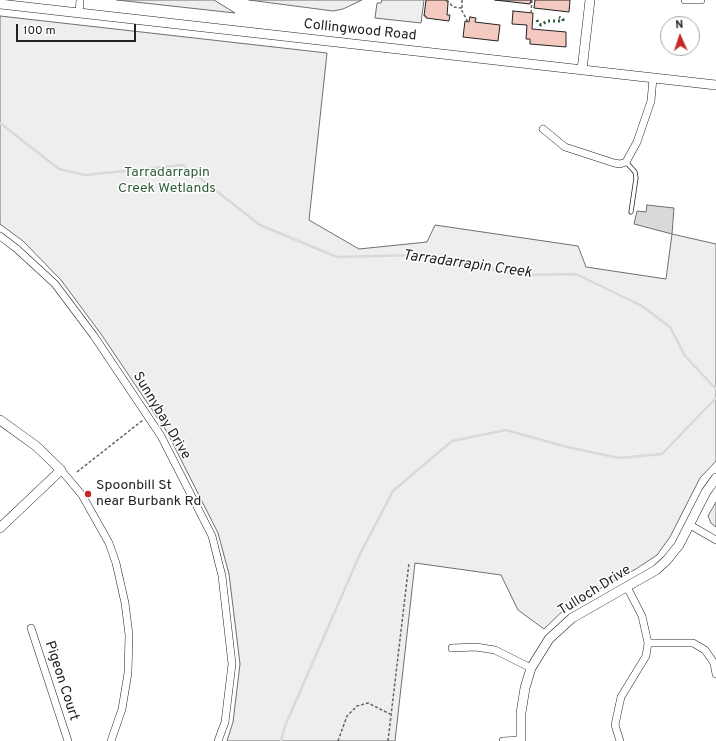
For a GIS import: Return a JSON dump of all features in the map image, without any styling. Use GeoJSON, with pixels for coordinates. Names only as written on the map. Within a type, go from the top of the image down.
{"type":"FeatureCollection","features":[{"type":"Feature","properties":{"kind":"street"},"geometry":{"type":"LineString","coordinates":[[79,13],[80,0]]}},
{"type":"Feature","properties":{"kind":"street"},"geometry":{"type":"LineString","coordinates":[[582,70],[590,0]]}},
{"type":"Feature","properties":{"kind":"street"},"geometry":{"type":"LineString","coordinates":[[685,0],[701,0]]}},
{"type":"Feature","properties":{"kind":"street","name":"Collingwood Road"},"geometry":{"type":"LineString","coordinates":[[0,4],[716,85]]}},
{"type":"Feature","properties":{"kind":"street"},"geometry":{"type":"LineString","coordinates":[[543,129],[565,147],[614,163],[620,164],[626,162],[637,142],[651,101],[653,78]]}},
{"type":"Feature","properties":{"kind":"street","name":"Sunnybay Drive"},"geometry":{"type":"LineString","coordinates":[[0,236],[17,249],[54,284],[94,336],[161,436],[212,536],[222,576],[232,664],[225,722],[218,741]]}},
{"type":"Feature","properties":{"kind":"street"},"geometry":{"type":"LineString","coordinates":[[0,420],[36,446],[61,470],[82,495],[109,543],[116,562],[125,603],[129,635],[128,673],[122,710],[111,741]]}},
{"type":"Feature","properties":{"kind":"street"},"geometry":{"type":"LineString","coordinates":[[0,528],[61,470]]}},
{"type":"Feature","properties":{"kind":"street","name":"Tulloch Drive"},"geometry":{"type":"LineString","coordinates":[[521,740],[522,699],[531,668],[549,639],[572,618],[656,570],[679,545],[706,492],[716,478]]}},
{"type":"Feature","properties":{"kind":"street"},"geometry":{"type":"LineString","coordinates":[[690,525],[716,540]]}},
{"type":"Feature","properties":{"kind":"street"},"geometry":{"type":"LineString","coordinates":[[620,741],[615,725],[621,697],[646,656],[648,643],[642,616],[627,587]]}},
{"type":"Feature","properties":{"kind":"street","name":"Pigeon Court"},"geometry":{"type":"LineString","coordinates":[[31,628],[68,741]]}},
{"type":"Feature","properties":{"kind":"street"},"geometry":{"type":"LineString","coordinates":[[648,643],[693,643],[705,650],[714,663],[716,674]]}},
{"type":"Feature","properties":{"kind":"street"},"geometry":{"type":"LineString","coordinates":[[452,648],[476,647],[495,650],[531,668]]}},
{"type":"Feature","properties":{"kind":"street"},"geometry":{"type":"LineString","coordinates":[[503,741],[521,740]]}},
{"type":"Feature","properties":{"kind":"lane"},"geometry":{"type":"LineString","coordinates":[[626,162],[635,172],[636,178],[631,212]]}},
{"type":"Feature","properties":{"kind":"path"},"geometry":{"type":"LineString","coordinates":[[447,0],[453,7],[462,8]]}},
{"type":"Feature","properties":{"kind":"path"},"geometry":{"type":"LineString","coordinates":[[462,0],[462,8],[468,22]]}},
{"type":"Feature","properties":{"kind":"path"},"geometry":{"type":"LineString","coordinates":[[531,13],[532,0]]}},
{"type":"Feature","properties":{"kind":"path"},"geometry":{"type":"LineString","coordinates":[[77,472],[148,416]]}},
{"type":"Feature","properties":{"kind":"path"},"geometry":{"type":"LineString","coordinates":[[388,741],[409,563]]}},
{"type":"Feature","properties":{"kind":"path"},"geometry":{"type":"LineString","coordinates":[[338,741],[347,716],[357,706],[368,703],[390,715]]}},
{"type":"Feature","properties":{"kind":"green space"},"geometry":{"type":"Polygon","coordinates":[[[117,0],[214,0],[235,13],[117,0]]]}},
{"type":"Feature","properties":{"kind":"green space"},"geometry":{"type":"Polygon","coordinates":[[[249,0],[362,0],[343,9],[333,11],[249,0]]]}},
{"type":"Feature","properties":{"kind":"green space"},"geometry":{"type":"Polygon","coordinates":[[[382,0],[424,0],[421,23],[375,18],[377,3],[381,3],[382,0]]]}},
{"type":"Feature","properties":{"kind":"green space","name":"Tarradarrapin Creek Wetlands"},"geometry":{"type":"Polygon","coordinates":[[[0,16],[327,53],[309,220],[359,249],[427,242],[435,225],[578,246],[586,267],[666,279],[672,234],[716,244],[716,461],[700,478],[670,537],[657,555],[636,569],[568,606],[544,629],[518,610],[501,575],[415,563],[395,741],[227,741],[233,722],[240,664],[229,574],[218,533],[167,432],[101,334],[61,280],[23,241],[0,224],[0,16]]]}},
{"type":"Feature","properties":{"kind":"green space"},"geometry":{"type":"Polygon","coordinates":[[[716,502],[716,527],[711,523],[708,516],[716,502]]]}},
{"type":"Feature","properties":{"kind":"shaded area"},"geometry":{"type":"Polygon","coordinates":[[[647,205],[674,208],[672,234],[634,224],[637,211],[646,212],[647,205]]]}},
{"type":"Feature","properties":{"kind":"building"},"geometry":{"type":"Polygon","coordinates":[[[426,0],[446,0],[448,3],[447,15],[450,15],[449,21],[426,18],[426,16],[424,16],[426,0]]]}},
{"type":"Feature","properties":{"kind":"building"},"geometry":{"type":"Polygon","coordinates":[[[495,0],[531,0],[530,4],[495,0]]]}},
{"type":"Feature","properties":{"kind":"building"},"geometry":{"type":"Polygon","coordinates":[[[535,0],[570,0],[569,12],[534,8],[535,0]]]}},
{"type":"Feature","properties":{"kind":"building"},"geometry":{"type":"Polygon","coordinates":[[[513,11],[533,13],[532,29],[566,32],[566,47],[530,44],[530,39],[526,39],[527,25],[512,24],[513,11]]]}},
{"type":"Feature","properties":{"kind":"building"},"geometry":{"type":"Polygon","coordinates":[[[470,17],[476,18],[475,22],[500,25],[498,41],[463,37],[465,21],[469,22],[470,17]]]}},
{"type":"Feature","properties":{"kind":"waterway","name":"Tarradarrapin Creek"},"geometry":{"type":"LineString","coordinates":[[0,123],[59,169],[85,175],[183,165],[260,225],[337,257],[416,255],[521,275],[576,274],[642,306],[670,327],[685,356],[716,389]]}},
{"type":"Feature","properties":{"kind":"waterway"},"geometry":{"type":"LineString","coordinates":[[281,741],[285,726],[360,554],[393,491],[452,441],[506,430],[567,447],[619,458],[662,454],[716,398]]}},
{"type":"Feature","properties":{"kind":"hedge"},"geometry":{"type":"LineString","coordinates":[[537,20],[541,25],[547,21],[563,21],[563,19],[559,17]]}},
{"type":"Feature","properties":{"kind":"place","name":"Spoonbill St near Burbank Rd"},"geometry":{"type":"Point","coordinates":[88,494]}}]}
